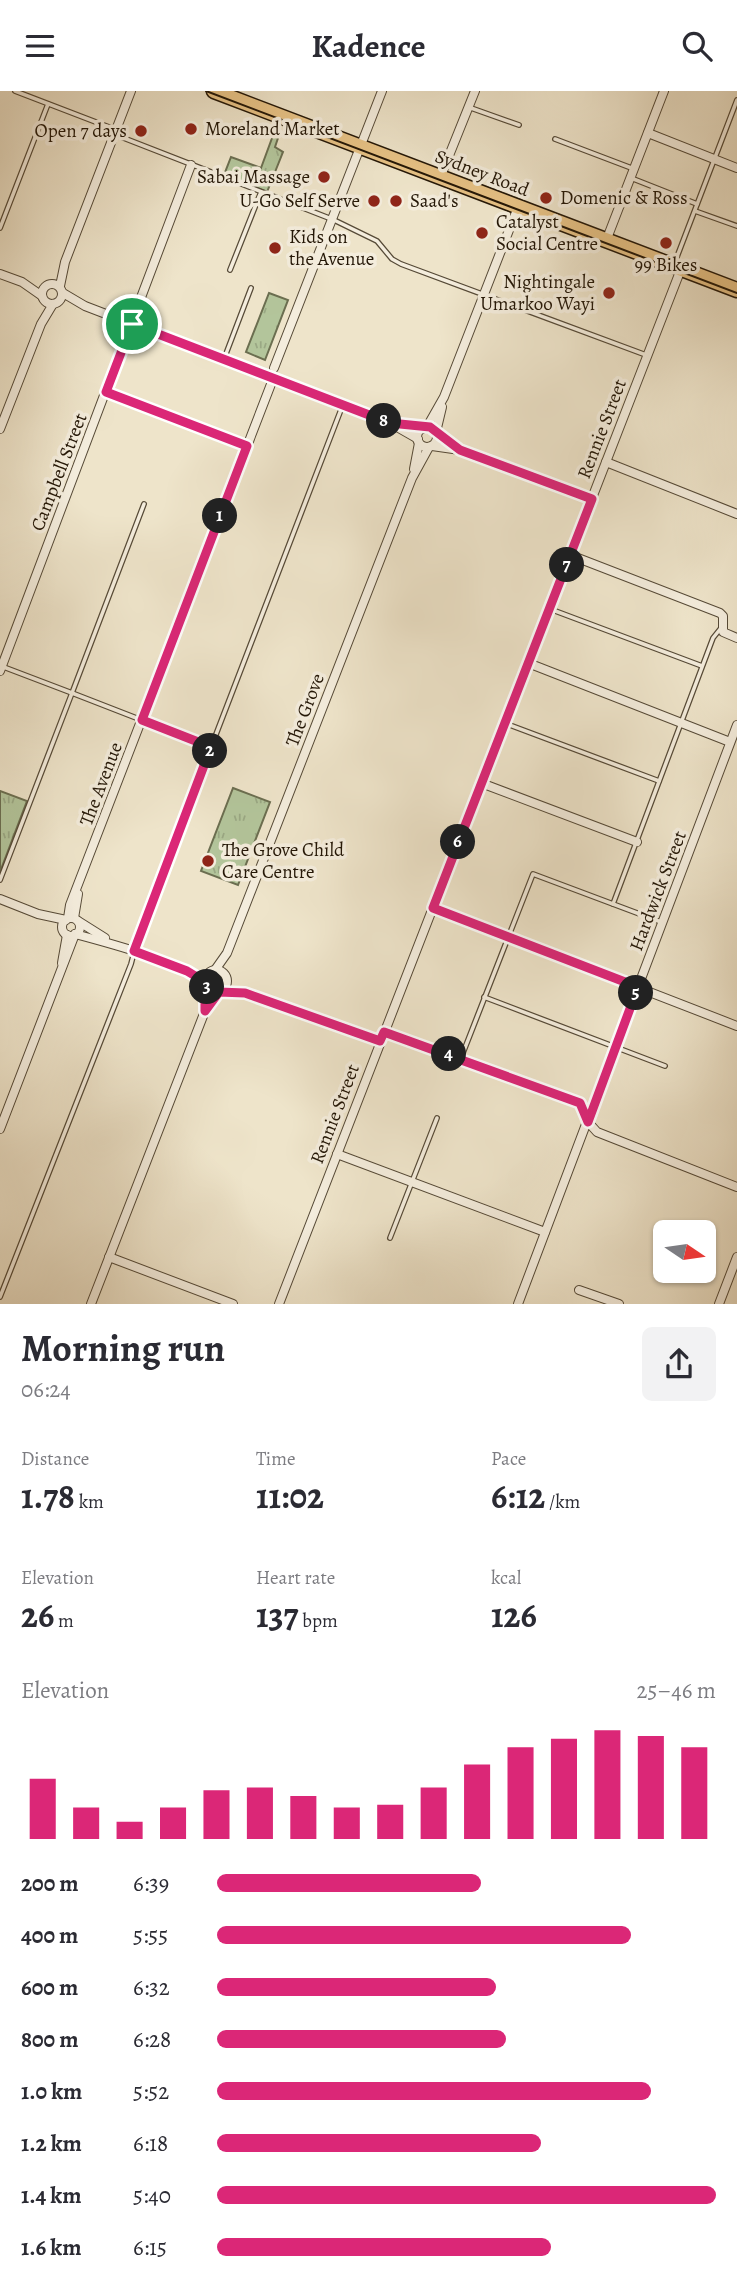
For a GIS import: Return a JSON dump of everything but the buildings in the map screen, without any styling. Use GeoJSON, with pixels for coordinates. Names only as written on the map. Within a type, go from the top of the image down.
{"type":"FeatureCollection","features":[{"type":"Feature","properties":{"kind":"highway","name":"Sydney Road"},"geometry":{"type":"LineString","coordinates":[[214,91],[737,290]]}},
{"type":"Feature","properties":{"kind":"street"},"geometry":{"type":"LineString","coordinates":[[0,429],[131,91]]}},
{"type":"Feature","properties":{"kind":"street"},"geometry":{"type":"LineString","coordinates":[[274,368],[334,220],[382,91]]}},
{"type":"Feature","properties":{"kind":"street"},"geometry":{"type":"LineString","coordinates":[[440,178],[475,91]]}},
{"type":"Feature","properties":{"kind":"street"},"geometry":{"type":"LineString","coordinates":[[606,241],[664,91]]}},
{"type":"Feature","properties":{"kind":"street"},"geometry":{"type":"LineString","coordinates":[[648,133],[737,167]]}},
{"type":"Feature","properties":{"kind":"street","name":"Campbell Street"},"geometry":{"type":"LineString","coordinates":[[1,667],[191,165]]}},
{"type":"Feature","properties":{"kind":"street"},"geometry":{"type":"LineString","coordinates":[[425,428],[444,397],[518,207]]}},
{"type":"Feature","properties":{"kind":"street","name":"Rennie Street"},"geometry":{"type":"LineString","coordinates":[[279,1304],[648,356],[677,268]]}},
{"type":"Feature","properties":{"kind":"street"},"geometry":{"type":"LineString","coordinates":[[0,274],[22,282],[55,287],[85,306],[390,423],[430,446],[460,450],[592,499]]}},
{"type":"Feature","properties":{"kind":"street"},"geometry":{"type":"LineString","coordinates":[[22,282],[49,301],[85,306]]}},
{"type":"Feature","properties":{"kind":"street"},"geometry":{"type":"LineString","coordinates":[[49,301],[55,287]]}},
{"type":"Feature","properties":{"kind":"street","name":"The Avenue"},"geometry":{"type":"LineString","coordinates":[[0,1129],[62,969],[78,888],[273,379]]}},
{"type":"Feature","properties":{"kind":"street"},"geometry":{"type":"LineString","coordinates":[[437,434],[444,397]]}},
{"type":"Feature","properties":{"kind":"street"},"geometry":{"type":"LineString","coordinates":[[390,423],[425,428],[460,450]]}},
{"type":"Feature","properties":{"kind":"street","name":"The Grove"},"geometry":{"type":"LineString","coordinates":[[412,478],[419,441],[425,428]]}},
{"type":"Feature","properties":{"kind":"street","name":"The Grove"},"geometry":{"type":"LineString","coordinates":[[206,985],[212,972],[227,953],[412,478],[437,434]]}},
{"type":"Feature","properties":{"kind":"street"},"geometry":{"type":"LineString","coordinates":[[606,462],[737,514]]}},
{"type":"Feature","properties":{"kind":"street"},"geometry":{"type":"LineString","coordinates":[[570,555],[720,613],[723,618],[721,628],[737,638]]}},
{"type":"Feature","properties":{"kind":"street"},"geometry":{"type":"LineString","coordinates":[[528,663],[730,742]]}},
{"type":"Feature","properties":{"kind":"street","name":"Hardwick Street"},"geometry":{"type":"LineString","coordinates":[[518,1304],[737,725]]}},
{"type":"Feature","properties":{"kind":"street"},"geometry":{"type":"LineString","coordinates":[[481,783],[637,842]]}},
{"type":"Feature","properties":{"kind":"street"},"geometry":{"type":"LineString","coordinates":[[0,899],[187,971],[206,985],[220,991],[245,993],[380,1041]]}},
{"type":"Feature","properties":{"kind":"street"},"geometry":{"type":"LineString","coordinates":[[433,908],[737,1026]]}},
{"type":"Feature","properties":{"kind":"street","name":"The Grove"},"geometry":{"type":"LineString","coordinates":[[220,991],[226,977],[227,953]]}},
{"type":"Feature","properties":{"kind":"street"},"geometry":{"type":"LineString","coordinates":[[187,971],[212,972],[226,977],[245,993]]}},
{"type":"Feature","properties":{"kind":"street"},"geometry":{"type":"LineString","coordinates":[[205,1011],[206,985]]}},
{"type":"Feature","properties":{"kind":"street"},"geometry":{"type":"LineString","coordinates":[[91,1304],[205,1011],[220,991]]}},
{"type":"Feature","properties":{"kind":"street"},"geometry":{"type":"LineString","coordinates":[[384,1032],[580,1103],[588,1122],[597,1132],[737,1187]]}},
{"type":"Feature","properties":{"kind":"street"},"geometry":{"type":"LineString","coordinates":[[337,1154],[545,1232]]}},
{"type":"Feature","properties":{"kind":"street"},"geometry":{"type":"LineString","coordinates":[[109,1257],[233,1304]]}},
{"type":"Feature","properties":{"kind":"street"},"geometry":{"type":"LineString","coordinates":[[719,1304],[737,1257]]}},
{"type":"Feature","properties":{"kind":"street"},"geometry":{"type":"LineString","coordinates":[[579,1290],[619,1304]]}},
{"type":"Feature","properties":{"kind":"lane"},"geometry":{"type":"LineString","coordinates":[[15,91],[191,165],[334,220],[377,241],[401,264],[648,356]]}},
{"type":"Feature","properties":{"kind":"lane"},"geometry":{"type":"LineString","coordinates":[[677,268],[697,204],[737,100]]}},
{"type":"Feature","properties":{"kind":"lane"},"geometry":{"type":"LineString","coordinates":[[0,228],[48,104]]}},
{"type":"Feature","properties":{"kind":"lane"},"geometry":{"type":"LineString","coordinates":[[469,107],[519,125]]}},
{"type":"Feature","properties":{"kind":"lane"},"geometry":{"type":"LineString","coordinates":[[555,139],[697,204]]}},
{"type":"Feature","properties":{"kind":"lane"},"geometry":{"type":"LineString","coordinates":[[230,270],[261,192]]}},
{"type":"Feature","properties":{"kind":"lane"},"geometry":{"type":"LineString","coordinates":[[695,211],[737,226]]}},
{"type":"Feature","properties":{"kind":"lane"},"geometry":{"type":"LineString","coordinates":[[224,359],[251,288]]}},
{"type":"Feature","properties":{"kind":"lane"},"geometry":{"type":"LineString","coordinates":[[106,392],[247,446]]}},
{"type":"Feature","properties":{"kind":"lane"},"geometry":{"type":"LineString","coordinates":[[0,1297],[343,405]]}},
{"type":"Feature","properties":{"kind":"lane"},"geometry":{"type":"LineString","coordinates":[[0,880],[144,504]]}},
{"type":"Feature","properties":{"kind":"lane"},"geometry":{"type":"LineString","coordinates":[[550,608],[702,666]]}},
{"type":"Feature","properties":{"kind":"lane"},"geometry":{"type":"LineString","coordinates":[[613,904],[702,666],[713,638],[721,628]]}},
{"type":"Feature","properties":{"kind":"lane"},"geometry":{"type":"LineString","coordinates":[[1,667],[211,747]]}},
{"type":"Feature","properties":{"kind":"lane"},"geometry":{"type":"LineString","coordinates":[[505,723],[659,782]]}},
{"type":"Feature","properties":{"kind":"lane"},"geometry":{"type":"LineString","coordinates":[[461,1058],[533,874],[663,923]]}},
{"type":"Feature","properties":{"kind":"lane"},"geometry":{"type":"LineString","coordinates":[[484,997],[665,1066]]}},
{"type":"Feature","properties":{"kind":"lane"},"geometry":{"type":"LineString","coordinates":[[390,1238],[437,1118]]}},
{"type":"Feature","properties":{"kind":"green space"},"geometry":{"type":"Polygon","coordinates":[[[275,130],[280,132],[275,147],[283,152],[267,192],[224,175],[231,157],[261,168],[275,130]]]}},
{"type":"Feature","properties":{"kind":"green space"},"geometry":{"type":"Polygon","coordinates":[[[269,293],[288,300],[265,360],[246,352],[269,293]]]}},
{"type":"Feature","properties":{"kind":"green space"},"geometry":{"type":"Polygon","coordinates":[[[233,788],[270,802],[238,885],[201,871],[233,788]]]}},
{"type":"Feature","properties":{"kind":"green space"},"geometry":{"type":"Polygon","coordinates":[[[0,791],[27,801],[0,872],[0,791]]]}},
{"type":"Feature","properties":{"kind":"tram line"},"geometry":{"type":"LineString","coordinates":[[206,91],[737,293]]}},
{"type":"Feature","properties":{"kind":"place","name":"Moreland Market"},"geometry":{"type":"Point","coordinates":[191,129]}},
{"type":"Feature","properties":{"kind":"place","name":"Open 7 days"},"geometry":{"type":"Point","coordinates":[141,131]}},
{"type":"Feature","properties":{"kind":"place","name":"Sabai Massage"},"geometry":{"type":"Point","coordinates":[324,177]}},
{"type":"Feature","properties":{"kind":"place","name":"Domenic & Ross"},"geometry":{"type":"Point","coordinates":[546,198]}},
{"type":"Feature","properties":{"kind":"place","name":"U-Go Self Serve"},"geometry":{"type":"Point","coordinates":[374,201]}},
{"type":"Feature","properties":{"kind":"place","name":"Saad's"},"geometry":{"type":"Point","coordinates":[396,201]}},
{"type":"Feature","properties":{"kind":"place","name":"Catalyst Social Centre"},"geometry":{"type":"Point","coordinates":[482,233]}},
{"type":"Feature","properties":{"kind":"place","name":"99 Bikes"},"geometry":{"type":"Point","coordinates":[666,243]}},
{"type":"Feature","properties":{"kind":"place","name":"Kids on the Avenue"},"geometry":{"type":"Point","coordinates":[275,248]}},
{"type":"Feature","properties":{"kind":"place","name":"Nightingale Umarkoo Wayi"},"geometry":{"type":"Point","coordinates":[609,293]}},
{"type":"Feature","properties":{"kind":"place","name":"The Grove Child Care Centre"},"geometry":{"type":"Point","coordinates":[208,861]}},
{"type":"Feature","properties":{"kind":"route"},"geometry":{"type":"LineString","coordinates":[[132,324],[390,423],[422,429],[430,427],[444,441],[460,450],[592,499],[433,908],[638,987],[588,1122],[580,1103],[384,1032],[380,1041],[351,1033],[245,993],[219,992],[205,1011],[205,982],[187,971],[134,951],[211,747],[142,720],[247,446],[106,392],[132,324]]}}]}
